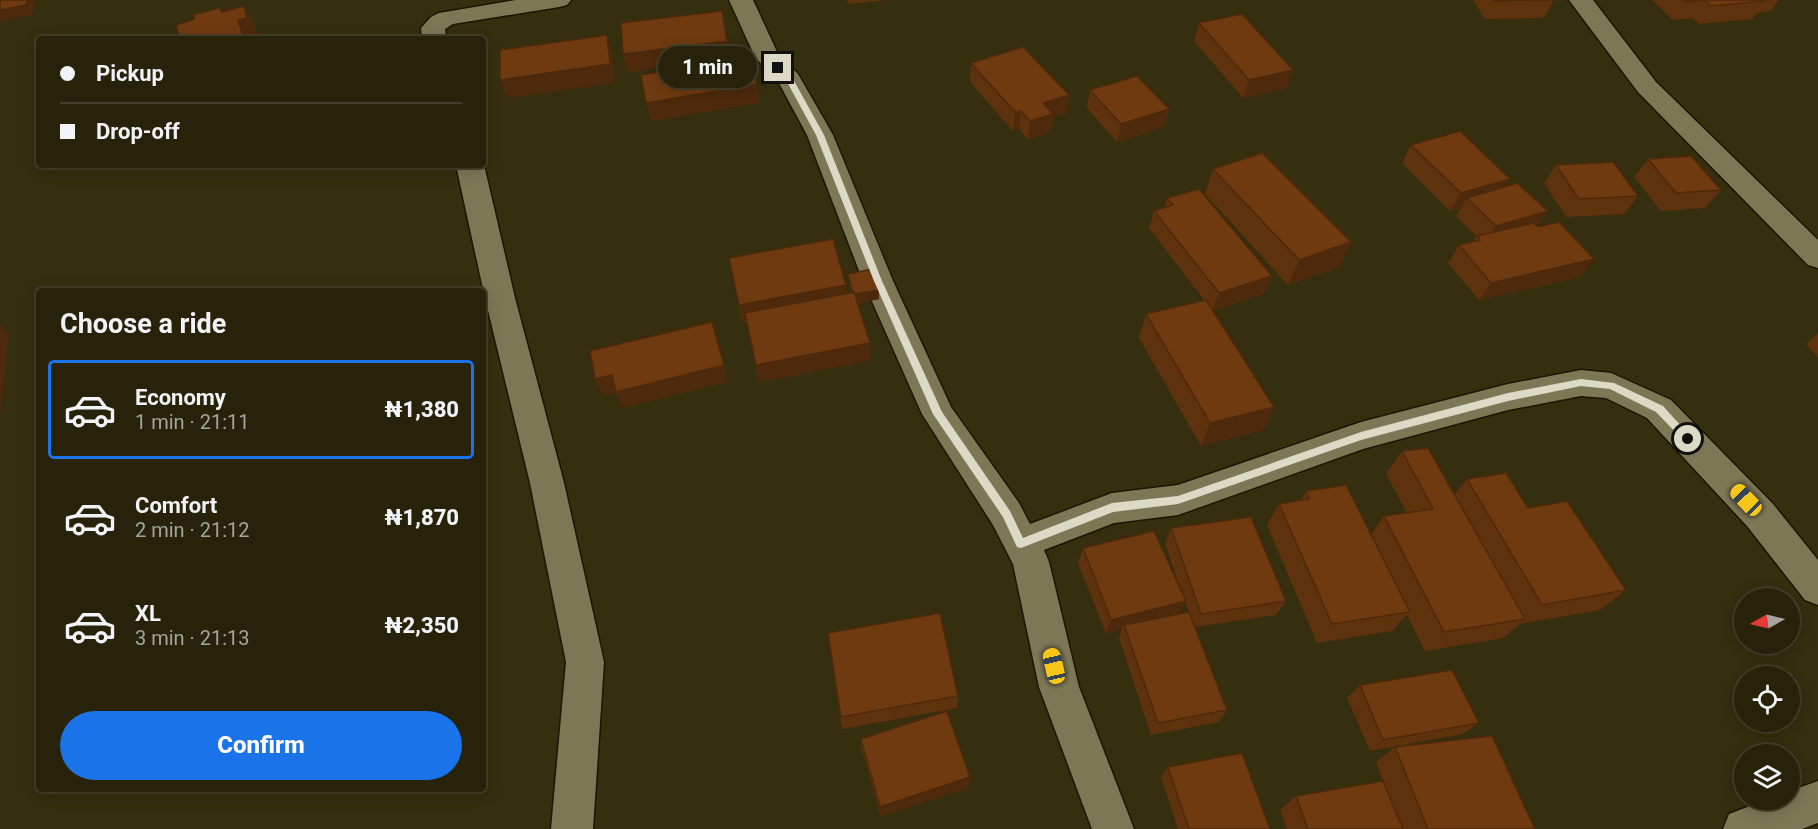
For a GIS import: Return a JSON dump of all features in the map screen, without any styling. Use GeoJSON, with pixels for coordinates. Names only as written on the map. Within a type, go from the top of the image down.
{"type":"FeatureCollection","features":[{"type":"Feature","properties":{"kind":"street"},"geometry":{"type":"LineString","coordinates":[[434,36],[433,28],[438,22],[447,18],[559,0]]}},
{"type":"Feature","properties":{"kind":"street"},"geometry":{"type":"LineString","coordinates":[[741,0],[768,57],[789,79],[820,135],[878,281],[938,414],[1006,514],[1030,562],[1059,687],[1113,829]]}},
{"type":"Feature","properties":{"kind":"street"},"geometry":{"type":"LineString","coordinates":[[1581,0],[1647,87],[1818,258]]}},
{"type":"Feature","properties":{"kind":"street"},"geometry":{"type":"LineString","coordinates":[[471,168],[500,298],[547,483],[585,662],[572,829]]}},
{"type":"Feature","properties":{"kind":"street"},"geometry":{"type":"LineString","coordinates":[[1021,543],[1112,508],[1178,500],[1361,436],[1508,397],[1581,382],[1611,386],[1659,409],[1760,515],[1818,588]]}},
{"type":"Feature","properties":{"kind":"street"},"geometry":{"type":"LineString","coordinates":[[1744,829],[1818,802]]}},
{"type":"Feature","properties":{"kind":"building"},"geometry":{"type":"Polygon","coordinates":[[[0,0],[27,0],[26,5],[0,10],[0,0]]]}},
{"type":"Feature","properties":{"kind":"building"},"geometry":{"type":"Polygon","coordinates":[[[1493,0],[1554,0],[1494,1],[1493,0]]]}},
{"type":"Feature","properties":{"kind":"building"},"geometry":{"type":"Polygon","coordinates":[[[1682,0],[1705,0],[1685,2],[1682,0]]]}},
{"type":"Feature","properties":{"kind":"building"},"geometry":{"type":"Polygon","coordinates":[[[1705,0],[1764,0],[1765,1],[1711,6],[1705,0]]]}},
{"type":"Feature","properties":{"kind":"building"},"geometry":{"type":"Polygon","coordinates":[[[244,6],[247,18],[238,20],[243,36],[179,36],[176,25],[195,19],[193,15],[220,8],[222,12],[244,6]]]}},
{"type":"Feature","properties":{"kind":"building"},"geometry":{"type":"Polygon","coordinates":[[[722,11],[727,41],[623,54],[621,23],[722,11]]]}},
{"type":"Feature","properties":{"kind":"building"},"geometry":{"type":"Polygon","coordinates":[[[1242,14],[1293,70],[1249,80],[1199,23],[1242,14]]]}},
{"type":"Feature","properties":{"kind":"building"},"geometry":{"type":"Polygon","coordinates":[[[607,35],[610,64],[500,80],[500,50],[607,35]]]}},
{"type":"Feature","properties":{"kind":"building"},"geometry":{"type":"Polygon","coordinates":[[[1023,47],[1069,95],[1043,103],[1053,114],[1030,121],[1021,111],[1015,112],[971,63],[1023,47]]]}},
{"type":"Feature","properties":{"kind":"building"},"geometry":{"type":"Polygon","coordinates":[[[749,57],[757,84],[646,103],[641,75],[749,57]]]}},
{"type":"Feature","properties":{"kind":"building"},"geometry":{"type":"Polygon","coordinates":[[[1137,76],[1169,109],[1121,124],[1090,90],[1137,76]]]}},
{"type":"Feature","properties":{"kind":"building"},"geometry":{"type":"Polygon","coordinates":[[[1460,131],[1510,179],[1461,193],[1411,145],[1460,131]]]}},
{"type":"Feature","properties":{"kind":"building"},"geometry":{"type":"Polygon","coordinates":[[[1262,153],[1351,242],[1299,260],[1213,169],[1262,153]]]}},
{"type":"Feature","properties":{"kind":"building"},"geometry":{"type":"Polygon","coordinates":[[[1691,156],[1721,190],[1676,193],[1648,159],[1691,156]]]}},
{"type":"Feature","properties":{"kind":"building"},"geometry":{"type":"Polygon","coordinates":[[[1613,162],[1638,196],[1579,199],[1556,165],[1613,162]]]}},
{"type":"Feature","properties":{"kind":"building"},"geometry":{"type":"Polygon","coordinates":[[[1517,183],[1548,211],[1496,226],[1467,198],[1517,183]]]}},
{"type":"Feature","properties":{"kind":"building"},"geometry":{"type":"Polygon","coordinates":[[[1199,189],[1272,276],[1219,293],[1154,211],[1173,205],[1167,198],[1199,189]]]}},
{"type":"Feature","properties":{"kind":"building"},"geometry":{"type":"Polygon","coordinates":[[[1559,222],[1594,259],[1491,283],[1459,245],[1480,240],[1477,236],[1534,223],[1538,227],[1559,222]]]}},
{"type":"Feature","properties":{"kind":"building"},"geometry":{"type":"Polygon","coordinates":[[[833,239],[846,285],[739,305],[729,258],[833,239]]]}},
{"type":"Feature","properties":{"kind":"building"},"geometry":{"type":"Polygon","coordinates":[[[872,269],[879,290],[853,293],[848,274],[872,269]]]}},
{"type":"Feature","properties":{"kind":"building"},"geometry":{"type":"Polygon","coordinates":[[[854,292],[870,343],[756,365],[745,313],[854,292]]]}},
{"type":"Feature","properties":{"kind":"building"},"geometry":{"type":"Polygon","coordinates":[[[1206,300],[1274,407],[1210,423],[1146,314],[1206,300]]]}},
{"type":"Feature","properties":{"kind":"building"},"geometry":{"type":"Polygon","coordinates":[[[712,322],[724,365],[616,392],[612,375],[595,379],[590,351],[712,322]]]}},
{"type":"Feature","properties":{"kind":"building"},"geometry":{"type":"Polygon","coordinates":[[[1428,448],[1525,619],[1444,632],[1384,516],[1433,509],[1402,451],[1428,448]]]}},
{"type":"Feature","properties":{"kind":"building"},"geometry":{"type":"Polygon","coordinates":[[[1506,473],[1528,508],[1567,501],[1626,590],[1542,605],[1467,479],[1506,473]]]}},
{"type":"Feature","properties":{"kind":"building"},"geometry":{"type":"Polygon","coordinates":[[[1346,485],[1410,612],[1332,624],[1279,504],[1309,499],[1306,491],[1346,485]]]}},
{"type":"Feature","properties":{"kind":"building"},"geometry":{"type":"Polygon","coordinates":[[[1251,517],[1286,601],[1201,614],[1171,528],[1251,517]]]}},
{"type":"Feature","properties":{"kind":"building"},"geometry":{"type":"Polygon","coordinates":[[[1154,531],[1186,601],[1111,620],[1083,548],[1154,531]]]}},
{"type":"Feature","properties":{"kind":"building"},"geometry":{"type":"Polygon","coordinates":[[[1189,612],[1227,710],[1158,723],[1124,625],[1189,612]]]}},
{"type":"Feature","properties":{"kind":"building"},"geometry":{"type":"Polygon","coordinates":[[[940,613],[958,696],[841,717],[828,633],[940,613]]]}},
{"type":"Feature","properties":{"kind":"building"},"geometry":{"type":"Polygon","coordinates":[[[1452,670],[1479,723],[1383,740],[1360,685],[1452,670]]]}},
{"type":"Feature","properties":{"kind":"building"},"geometry":{"type":"Polygon","coordinates":[[[947,711],[970,777],[880,807],[861,739],[947,711]]]}},
{"type":"Feature","properties":{"kind":"building"},"geometry":{"type":"Polygon","coordinates":[[[1492,736],[1535,829],[1428,829],[1395,747],[1492,736]]]}},
{"type":"Feature","properties":{"kind":"building"},"geometry":{"type":"Polygon","coordinates":[[[1242,753],[1270,829],[1189,829],[1168,767],[1242,753]]]}},
{"type":"Feature","properties":{"kind":"building"},"geometry":{"type":"Polygon","coordinates":[[[1383,781],[1403,829],[1308,829],[1296,796],[1383,781]]]}},
{"type":"Feature","properties":{"kind":"route"},"geometry":{"type":"LineString","coordinates":[[778,68],[789,79],[820,135],[878,281],[938,414],[1006,514],[1021,543],[1112,508],[1178,500],[1275,468],[1361,436],[1508,397],[1581,382],[1611,386],[1659,409],[1688,439]]}}]}
